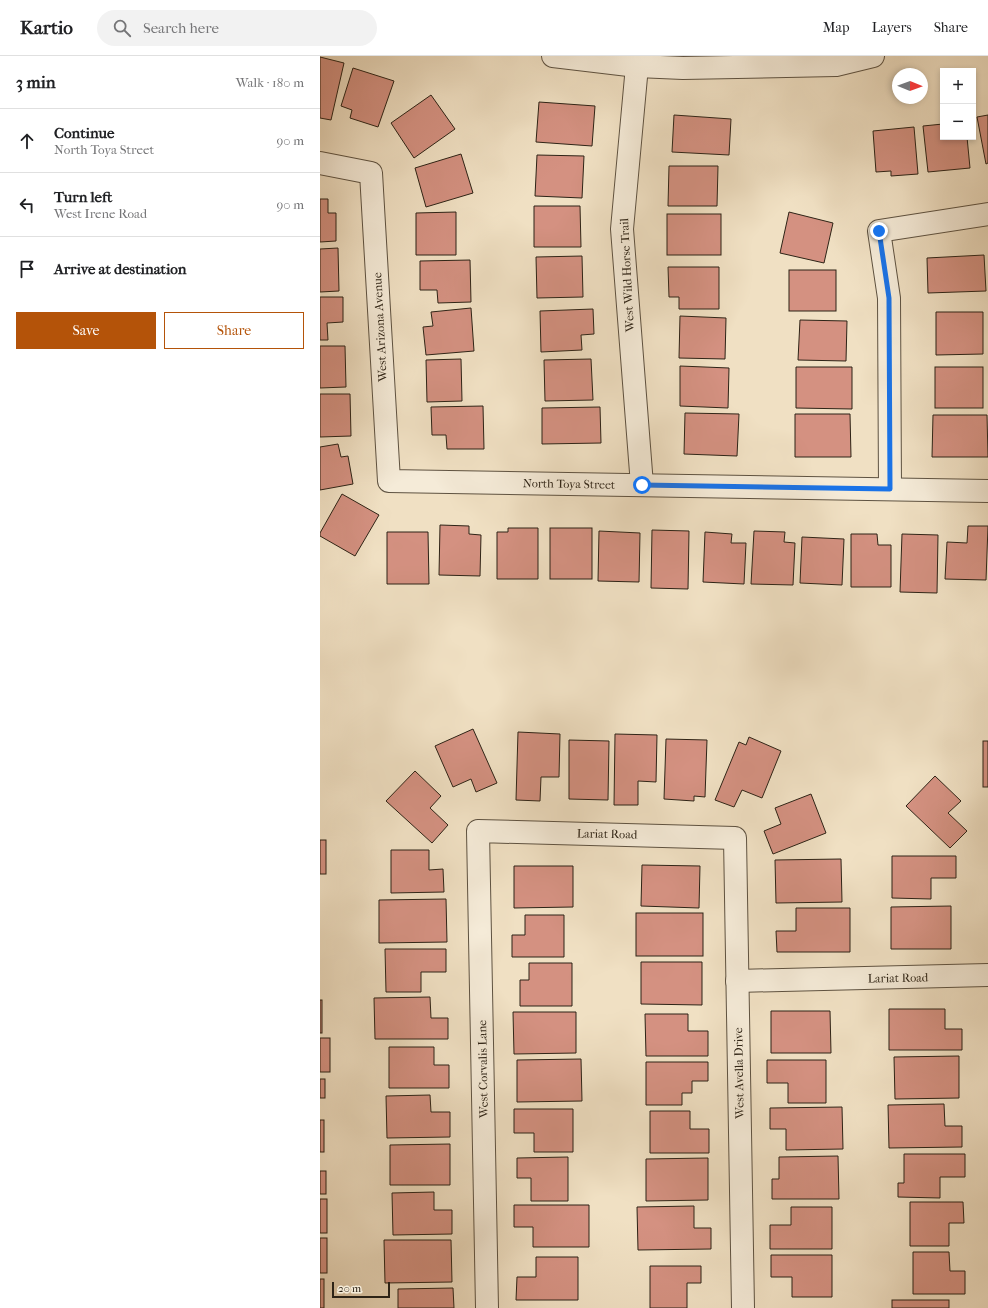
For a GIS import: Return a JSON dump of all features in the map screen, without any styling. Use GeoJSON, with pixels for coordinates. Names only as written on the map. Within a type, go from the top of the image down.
{"type":"FeatureCollection","features":[{"type":"Feature","properties":{"kind":"street"},"geometry":{"type":"LineString","coordinates":[[553,56],[637,66],[683,68],[836,65],[872,56]]}},
{"type":"Feature","properties":{"kind":"street","name":"West Wild Horse Trail"},"geometry":{"type":"LineString","coordinates":[[637,66],[622,229],[642,485]]}},
{"type":"Feature","properties":{"kind":"street","name":"West Arizona Avenue"},"geometry":{"type":"LineString","coordinates":[[320,163],[371,173],[389,481]]}},
{"type":"Feature","properties":{"kind":"street"},"geometry":{"type":"LineString","coordinates":[[890,489],[889,298],[879,231],[988,214]]}},
{"type":"Feature","properties":{"kind":"street","name":"North Toya Street"},"geometry":{"type":"LineString","coordinates":[[389,481],[988,491]]}},
{"type":"Feature","properties":{"kind":"street","name":"Lariat Road"},"geometry":{"type":"LineString","coordinates":[[478,831],[735,838]]}},
{"type":"Feature","properties":{"kind":"street","name":"West Corvalis Lane"},"geometry":{"type":"LineString","coordinates":[[478,831],[487,1308]]}},
{"type":"Feature","properties":{"kind":"street","name":"West Avella Drive"},"geometry":{"type":"LineString","coordinates":[[735,838],[743,1308]]}},
{"type":"Feature","properties":{"kind":"street","name":"Lariat Road"},"geometry":{"type":"LineString","coordinates":[[737,982],[988,976]]}},
{"type":"Feature","properties":{"kind":"building"},"geometry":{"type":"Polygon","coordinates":[[[320,57],[344,63],[331,120],[320,118],[320,57]]]}},
{"type":"Feature","properties":{"kind":"building"},"geometry":{"type":"Polygon","coordinates":[[[353,68],[394,81],[378,127],[350,118],[352,110],[341,106],[353,68]]]}},
{"type":"Feature","properties":{"kind":"building"},"geometry":{"type":"Polygon","coordinates":[[[431,95],[455,129],[414,158],[391,123],[431,95]]]}},
{"type":"Feature","properties":{"kind":"building"},"geometry":{"type":"Polygon","coordinates":[[[539,102],[595,106],[592,146],[536,142],[539,102]]]}},
{"type":"Feature","properties":{"kind":"building"},"geometry":{"type":"Polygon","coordinates":[[[674,115],[731,119],[729,155],[672,152],[674,115]]]}},
{"type":"Feature","properties":{"kind":"building"},"geometry":{"type":"Polygon","coordinates":[[[988,115],[988,163],[986,164],[977,117],[988,115]]]}},
{"type":"Feature","properties":{"kind":"building"},"geometry":{"type":"Polygon","coordinates":[[[940,124],[940,140],[967,140],[970,168],[928,172],[923,126],[940,124]]]}},
{"type":"Feature","properties":{"kind":"building"},"geometry":{"type":"Polygon","coordinates":[[[914,127],[918,174],[891,176],[891,171],[876,172],[873,131],[914,127]]]}},
{"type":"Feature","properties":{"kind":"building"},"geometry":{"type":"Polygon","coordinates":[[[461,154],[473,193],[426,207],[415,168],[461,154]]]}},
{"type":"Feature","properties":{"kind":"building"},"geometry":{"type":"Polygon","coordinates":[[[537,155],[584,156],[582,198],[535,196],[537,155]]]}},
{"type":"Feature","properties":{"kind":"building"},"geometry":{"type":"Polygon","coordinates":[[[669,166],[718,166],[717,206],[668,206],[669,166]]]}},
{"type":"Feature","properties":{"kind":"building"},"geometry":{"type":"Polygon","coordinates":[[[320,199],[328,199],[328,213],[336,213],[336,241],[320,242],[320,199]]]}},
{"type":"Feature","properties":{"kind":"building"},"geometry":{"type":"Polygon","coordinates":[[[534,206],[580,206],[581,247],[534,247],[534,206]]]}},
{"type":"Feature","properties":{"kind":"building"},"geometry":{"type":"Polygon","coordinates":[[[456,212],[456,255],[416,255],[416,213],[456,212]]]}},
{"type":"Feature","properties":{"kind":"building"},"geometry":{"type":"Polygon","coordinates":[[[789,212],[833,223],[824,263],[780,253],[789,212]]]}},
{"type":"Feature","properties":{"kind":"building"},"geometry":{"type":"Polygon","coordinates":[[[667,214],[721,214],[721,255],[667,255],[667,214]]]}},
{"type":"Feature","properties":{"kind":"building"},"geometry":{"type":"Polygon","coordinates":[[[338,248],[339,291],[320,292],[320,249],[338,248]]]}},
{"type":"Feature","properties":{"kind":"building"},"geometry":{"type":"Polygon","coordinates":[[[984,255],[986,291],[928,293],[927,258],[984,255]]]}},
{"type":"Feature","properties":{"kind":"building"},"geometry":{"type":"Polygon","coordinates":[[[582,256],[583,297],[537,298],[536,257],[582,256]]]}},
{"type":"Feature","properties":{"kind":"building"},"geometry":{"type":"Polygon","coordinates":[[[470,260],[471,302],[438,303],[437,290],[420,290],[420,261],[470,260]]]}},
{"type":"Feature","properties":{"kind":"building"},"geometry":{"type":"Polygon","coordinates":[[[668,267],[719,267],[719,309],[679,309],[679,297],[669,297],[668,267]]]}},
{"type":"Feature","properties":{"kind":"building"},"geometry":{"type":"Polygon","coordinates":[[[789,270],[836,270],[836,311],[789,311],[789,270]]]}},
{"type":"Feature","properties":{"kind":"building"},"geometry":{"type":"Polygon","coordinates":[[[320,297],[343,297],[343,322],[327,323],[328,340],[320,340],[320,297]]]}},
{"type":"Feature","properties":{"kind":"building"},"geometry":{"type":"Polygon","coordinates":[[[471,308],[474,351],[426,355],[423,327],[433,326],[431,312],[471,308]]]}},
{"type":"Feature","properties":{"kind":"building"},"geometry":{"type":"Polygon","coordinates":[[[593,309],[594,334],[581,335],[582,350],[541,352],[540,311],[593,309]]]}},
{"type":"Feature","properties":{"kind":"building"},"geometry":{"type":"Polygon","coordinates":[[[936,312],[983,312],[983,354],[936,355],[936,312]]]}},
{"type":"Feature","properties":{"kind":"building"},"geometry":{"type":"Polygon","coordinates":[[[680,316],[726,318],[725,359],[679,358],[680,316]]]}},
{"type":"Feature","properties":{"kind":"building"},"geometry":{"type":"Polygon","coordinates":[[[800,320],[847,321],[846,361],[798,360],[800,320]]]}},
{"type":"Feature","properties":{"kind":"building"},"geometry":{"type":"Polygon","coordinates":[[[320,346],[345,346],[346,387],[320,388],[320,346]]]}},
{"type":"Feature","properties":{"kind":"building"},"geometry":{"type":"Polygon","coordinates":[[[461,359],[462,401],[427,402],[426,360],[461,359]]]}},
{"type":"Feature","properties":{"kind":"building"},"geometry":{"type":"Polygon","coordinates":[[[591,359],[593,400],[545,401],[544,360],[591,359]]]}},
{"type":"Feature","properties":{"kind":"building"},"geometry":{"type":"Polygon","coordinates":[[[680,366],[729,368],[728,408],[680,406],[680,366]]]}},
{"type":"Feature","properties":{"kind":"building"},"geometry":{"type":"Polygon","coordinates":[[[796,367],[852,367],[852,409],[796,408],[796,367]]]}},
{"type":"Feature","properties":{"kind":"building"},"geometry":{"type":"Polygon","coordinates":[[[935,367],[983,367],[983,408],[935,408],[935,367]]]}},
{"type":"Feature","properties":{"kind":"building"},"geometry":{"type":"Polygon","coordinates":[[[320,394],[350,394],[351,436],[320,437],[320,394]]]}},
{"type":"Feature","properties":{"kind":"building"},"geometry":{"type":"Polygon","coordinates":[[[483,406],[484,449],[447,449],[446,435],[432,435],[431,407],[483,406]]]}},
{"type":"Feature","properties":{"kind":"building"},"geometry":{"type":"Polygon","coordinates":[[[600,407],[601,443],[542,444],[542,408],[600,407]]]}},
{"type":"Feature","properties":{"kind":"building"},"geometry":{"type":"Polygon","coordinates":[[[685,413],[739,414],[737,456],[684,454],[685,413]]]}},
{"type":"Feature","properties":{"kind":"building"},"geometry":{"type":"Polygon","coordinates":[[[795,414],[850,414],[851,457],[795,457],[795,414]]]}},
{"type":"Feature","properties":{"kind":"building"},"geometry":{"type":"Polygon","coordinates":[[[933,415],[987,415],[988,457],[932,457],[933,415]]]}},
{"type":"Feature","properties":{"kind":"building"},"geometry":{"type":"Polygon","coordinates":[[[338,444],[341,457],[348,456],[353,484],[320,490],[320,447],[338,444]]]}},
{"type":"Feature","properties":{"kind":"building"},"geometry":{"type":"Polygon","coordinates":[[[342,494],[379,515],[355,556],[320,536],[320,533],[342,494]]]}},
{"type":"Feature","properties":{"kind":"building"},"geometry":{"type":"Polygon","coordinates":[[[440,525],[469,526],[469,534],[481,535],[480,576],[439,575],[440,525]]]}},
{"type":"Feature","properties":{"kind":"building"},"geometry":{"type":"Polygon","coordinates":[[[968,526],[988,526],[986,580],[945,579],[947,542],[967,543],[968,526]]]}},
{"type":"Feature","properties":{"kind":"building"},"geometry":{"type":"Polygon","coordinates":[[[508,528],[538,528],[538,579],[497,579],[497,532],[508,532],[508,528]]]}},
{"type":"Feature","properties":{"kind":"building"},"geometry":{"type":"Polygon","coordinates":[[[550,528],[592,528],[592,579],[550,579],[550,528]]]}},
{"type":"Feature","properties":{"kind":"building"},"geometry":{"type":"Polygon","coordinates":[[[652,530],[689,531],[688,589],[651,588],[652,530]]]}},
{"type":"Feature","properties":{"kind":"building"},"geometry":{"type":"Polygon","coordinates":[[[599,531],[640,533],[639,582],[598,581],[599,531]]]}},
{"type":"Feature","properties":{"kind":"building"},"geometry":{"type":"Polygon","coordinates":[[[754,531],[785,532],[784,542],[795,543],[793,585],[751,584],[754,531]]]}},
{"type":"Feature","properties":{"kind":"building"},"geometry":{"type":"Polygon","coordinates":[[[387,532],[428,532],[429,584],[387,584],[387,532]]]}},
{"type":"Feature","properties":{"kind":"building"},"geometry":{"type":"Polygon","coordinates":[[[705,532],[732,534],[731,543],[746,543],[744,584],[703,582],[705,532]]]}},
{"type":"Feature","properties":{"kind":"building"},"geometry":{"type":"Polygon","coordinates":[[[851,534],[877,534],[878,545],[891,545],[891,587],[851,587],[851,534]]]}},
{"type":"Feature","properties":{"kind":"building"},"geometry":{"type":"Polygon","coordinates":[[[902,534],[938,535],[937,593],[900,592],[902,534]]]}},
{"type":"Feature","properties":{"kind":"building"},"geometry":{"type":"Polygon","coordinates":[[[802,537],[844,539],[842,585],[800,583],[802,537]]]}},
{"type":"Feature","properties":{"kind":"building"},"geometry":{"type":"Polygon","coordinates":[[[473,729],[497,783],[476,792],[471,779],[453,787],[435,746],[473,729]]]}},
{"type":"Feature","properties":{"kind":"building"},"geometry":{"type":"Polygon","coordinates":[[[518,732],[560,734],[559,777],[541,777],[540,801],[516,800],[518,732]]]}},
{"type":"Feature","properties":{"kind":"building"},"geometry":{"type":"Polygon","coordinates":[[[615,734],[657,735],[656,782],[638,781],[638,805],[614,805],[615,734]]]}},
{"type":"Feature","properties":{"kind":"building"},"geometry":{"type":"Polygon","coordinates":[[[749,737],[781,751],[762,798],[742,790],[734,807],[715,800],[739,742],[746,745],[749,737]]]}},
{"type":"Feature","properties":{"kind":"building"},"geometry":{"type":"Polygon","coordinates":[[[666,739],[707,740],[705,797],[694,796],[694,801],[664,799],[666,739]]]}},
{"type":"Feature","properties":{"kind":"building"},"geometry":{"type":"Polygon","coordinates":[[[569,740],[609,741],[608,800],[569,799],[569,740]]]}},
{"type":"Feature","properties":{"kind":"building"},"geometry":{"type":"Polygon","coordinates":[[[983,741],[988,741],[988,787],[983,787],[983,741]]]}},
{"type":"Feature","properties":{"kind":"building"},"geometry":{"type":"Polygon","coordinates":[[[415,771],[441,796],[430,808],[448,825],[432,843],[386,801],[415,771]]]}},
{"type":"Feature","properties":{"kind":"building"},"geometry":{"type":"Polygon","coordinates":[[[935,776],[961,801],[948,813],[967,831],[950,848],[906,806],[935,776]]]}},
{"type":"Feature","properties":{"kind":"building"},"geometry":{"type":"Polygon","coordinates":[[[811,794],[826,833],[773,854],[764,831],[781,824],[775,808],[811,794]]]}},
{"type":"Feature","properties":{"kind":"building"},"geometry":{"type":"Polygon","coordinates":[[[320,840],[326,840],[326,874],[320,874],[320,840]]]}},
{"type":"Feature","properties":{"kind":"building"},"geometry":{"type":"Polygon","coordinates":[[[391,850],[429,850],[429,870],[443,869],[444,892],[391,893],[391,850]]]}},
{"type":"Feature","properties":{"kind":"building"},"geometry":{"type":"Polygon","coordinates":[[[892,856],[956,856],[956,878],[931,878],[931,899],[892,898],[892,856]]]}},
{"type":"Feature","properties":{"kind":"building"},"geometry":{"type":"Polygon","coordinates":[[[841,859],[842,902],[776,903],[775,860],[841,859]]]}},
{"type":"Feature","properties":{"kind":"building"},"geometry":{"type":"Polygon","coordinates":[[[642,865],[700,866],[699,908],[641,906],[642,865]]]}},
{"type":"Feature","properties":{"kind":"building"},"geometry":{"type":"Polygon","coordinates":[[[514,866],[573,866],[573,907],[514,908],[514,866]]]}},
{"type":"Feature","properties":{"kind":"building"},"geometry":{"type":"Polygon","coordinates":[[[446,899],[447,942],[379,943],[379,900],[446,899]]]}},
{"type":"Feature","properties":{"kind":"building"},"geometry":{"type":"Polygon","coordinates":[[[951,906],[951,949],[891,949],[891,907],[951,906]]]}},
{"type":"Feature","properties":{"kind":"building"},"geometry":{"type":"Polygon","coordinates":[[[796,908],[850,908],[850,952],[777,952],[776,931],[796,931],[796,908]]]}},
{"type":"Feature","properties":{"kind":"building"},"geometry":{"type":"Polygon","coordinates":[[[636,913],[703,913],[703,956],[636,956],[636,913]]]}},
{"type":"Feature","properties":{"kind":"building"},"geometry":{"type":"Polygon","coordinates":[[[525,915],[564,915],[564,957],[512,957],[512,935],[525,935],[525,915]]]}},
{"type":"Feature","properties":{"kind":"building"},"geometry":{"type":"Polygon","coordinates":[[[385,949],[446,949],[446,972],[421,972],[421,992],[386,992],[385,949]]]}},
{"type":"Feature","properties":{"kind":"building"},"geometry":{"type":"Polygon","coordinates":[[[641,962],[702,962],[702,1005],[641,1004],[641,962]]]}},
{"type":"Feature","properties":{"kind":"building"},"geometry":{"type":"Polygon","coordinates":[[[529,963],[572,963],[572,1006],[520,1006],[520,980],[529,980],[529,963]]]}},
{"type":"Feature","properties":{"kind":"building"},"geometry":{"type":"Polygon","coordinates":[[[430,997],[431,1018],[448,1018],[448,1039],[375,1039],[374,998],[430,997]]]}},
{"type":"Feature","properties":{"kind":"building"},"geometry":{"type":"Polygon","coordinates":[[[320,1000],[322,1000],[322,1033],[320,1033],[320,1000]]]}},
{"type":"Feature","properties":{"kind":"building"},"geometry":{"type":"Polygon","coordinates":[[[889,1009],[945,1009],[945,1029],[962,1029],[962,1050],[889,1050],[889,1009]]]}},
{"type":"Feature","properties":{"kind":"building"},"geometry":{"type":"Polygon","coordinates":[[[771,1011],[830,1011],[831,1053],[771,1053],[771,1011]]]}},
{"type":"Feature","properties":{"kind":"building"},"geometry":{"type":"Polygon","coordinates":[[[513,1012],[576,1012],[576,1053],[514,1054],[513,1012]]]}},
{"type":"Feature","properties":{"kind":"building"},"geometry":{"type":"Polygon","coordinates":[[[645,1014],[688,1014],[688,1031],[708,1031],[708,1056],[646,1056],[645,1014]]]}},
{"type":"Feature","properties":{"kind":"building"},"geometry":{"type":"Polygon","coordinates":[[[320,1038],[330,1038],[330,1072],[320,1072],[320,1038]]]}},
{"type":"Feature","properties":{"kind":"building"},"geometry":{"type":"Polygon","coordinates":[[[389,1047],[434,1047],[434,1065],[449,1065],[449,1088],[389,1088],[389,1047]]]}},
{"type":"Feature","properties":{"kind":"building"},"geometry":{"type":"Polygon","coordinates":[[[959,1056],[959,1098],[895,1099],[894,1057],[959,1056]]]}},
{"type":"Feature","properties":{"kind":"building"},"geometry":{"type":"Polygon","coordinates":[[[581,1059],[582,1101],[517,1102],[517,1060],[581,1059]]]}},
{"type":"Feature","properties":{"kind":"building"},"geometry":{"type":"Polygon","coordinates":[[[767,1060],[826,1060],[826,1103],[788,1103],[788,1083],[767,1083],[767,1060]]]}},
{"type":"Feature","properties":{"kind":"building"},"geometry":{"type":"Polygon","coordinates":[[[646,1062],[708,1062],[708,1081],[692,1081],[692,1093],[682,1093],[682,1105],[646,1105],[646,1062]]]}},
{"type":"Feature","properties":{"kind":"building"},"geometry":{"type":"Polygon","coordinates":[[[320,1079],[325,1079],[325,1098],[320,1098],[320,1079]]]}},
{"type":"Feature","properties":{"kind":"building"},"geometry":{"type":"Polygon","coordinates":[[[430,1095],[431,1112],[450,1112],[450,1137],[387,1138],[386,1096],[430,1095]]]}},
{"type":"Feature","properties":{"kind":"building"},"geometry":{"type":"Polygon","coordinates":[[[944,1104],[945,1126],[962,1126],[962,1147],[889,1148],[888,1105],[944,1104]]]}},
{"type":"Feature","properties":{"kind":"building"},"geometry":{"type":"Polygon","coordinates":[[[842,1107],[843,1149],[786,1150],[786,1129],[770,1129],[770,1108],[842,1107]]]}},
{"type":"Feature","properties":{"kind":"building"},"geometry":{"type":"Polygon","coordinates":[[[514,1109],[573,1109],[573,1152],[534,1152],[534,1133],[514,1133],[514,1109]]]}},
{"type":"Feature","properties":{"kind":"building"},"geometry":{"type":"Polygon","coordinates":[[[650,1111],[690,1111],[690,1129],[709,1129],[709,1153],[650,1153],[650,1111]]]}},
{"type":"Feature","properties":{"kind":"building"},"geometry":{"type":"Polygon","coordinates":[[[320,1120],[324,1120],[324,1152],[320,1152],[320,1120]]]}},
{"type":"Feature","properties":{"kind":"building"},"geometry":{"type":"Polygon","coordinates":[[[450,1144],[450,1185],[390,1185],[390,1145],[450,1144]]]}},
{"type":"Feature","properties":{"kind":"building"},"geometry":{"type":"Polygon","coordinates":[[[904,1154],[965,1154],[965,1177],[940,1177],[940,1198],[898,1197],[898,1183],[904,1183],[904,1154]]]}},
{"type":"Feature","properties":{"kind":"building"},"geometry":{"type":"Polygon","coordinates":[[[838,1156],[839,1199],[772,1199],[772,1179],[779,1179],[779,1157],[838,1156]]]}},
{"type":"Feature","properties":{"kind":"building"},"geometry":{"type":"Polygon","coordinates":[[[568,1157],[568,1201],[531,1201],[531,1178],[517,1178],[517,1158],[568,1157]]]}},
{"type":"Feature","properties":{"kind":"building"},"geometry":{"type":"Polygon","coordinates":[[[708,1158],[708,1200],[646,1201],[646,1159],[708,1158]]]}},
{"type":"Feature","properties":{"kind":"building"},"geometry":{"type":"Polygon","coordinates":[[[320,1171],[326,1171],[326,1194],[320,1194],[320,1171]]]}},
{"type":"Feature","properties":{"kind":"building"},"geometry":{"type":"Polygon","coordinates":[[[434,1192],[434,1210],[452,1210],[452,1234],[393,1235],[392,1193],[434,1192]]]}},
{"type":"Feature","properties":{"kind":"building"},"geometry":{"type":"Polygon","coordinates":[[[320,1199],[327,1199],[327,1233],[320,1233],[320,1199]]]}},
{"type":"Feature","properties":{"kind":"building"},"geometry":{"type":"Polygon","coordinates":[[[910,1202],[963,1202],[964,1223],[949,1223],[949,1246],[910,1246],[910,1202]]]}},
{"type":"Feature","properties":{"kind":"building"},"geometry":{"type":"Polygon","coordinates":[[[514,1205],[589,1205],[589,1247],[533,1247],[533,1227],[514,1227],[514,1205]]]}},
{"type":"Feature","properties":{"kind":"building"},"geometry":{"type":"Polygon","coordinates":[[[694,1206],[694,1228],[711,1228],[711,1249],[638,1250],[637,1207],[694,1206]]]}},
{"type":"Feature","properties":{"kind":"building"},"geometry":{"type":"Polygon","coordinates":[[[791,1207],[832,1207],[832,1249],[770,1249],[770,1225],[791,1225],[791,1207]]]}},
{"type":"Feature","properties":{"kind":"building"},"geometry":{"type":"Polygon","coordinates":[[[320,1238],[327,1238],[327,1273],[320,1273],[320,1238]]]}},
{"type":"Feature","properties":{"kind":"building"},"geometry":{"type":"Polygon","coordinates":[[[384,1240],[451,1240],[452,1282],[385,1283],[384,1240]]]}},
{"type":"Feature","properties":{"kind":"building"},"geometry":{"type":"Polygon","coordinates":[[[913,1252],[949,1252],[950,1271],[965,1271],[965,1294],[913,1294],[913,1252]]]}},
{"type":"Feature","properties":{"kind":"building"},"geometry":{"type":"Polygon","coordinates":[[[771,1255],[832,1255],[832,1297],[792,1297],[792,1277],[771,1277],[771,1255]]]}},
{"type":"Feature","properties":{"kind":"building"},"geometry":{"type":"Polygon","coordinates":[[[536,1257],[578,1257],[578,1300],[516,1300],[517,1277],[536,1277],[536,1257]]]}},
{"type":"Feature","properties":{"kind":"building"},"geometry":{"type":"Polygon","coordinates":[[[650,1266],[701,1266],[701,1283],[687,1283],[687,1308],[650,1308],[650,1266]]]}},
{"type":"Feature","properties":{"kind":"building"},"geometry":{"type":"Polygon","coordinates":[[[320,1279],[324,1279],[324,1308],[320,1308],[320,1279]]]}},
{"type":"Feature","properties":{"kind":"building"},"geometry":{"type":"Polygon","coordinates":[[[453,1288],[454,1308],[398,1308],[398,1289],[453,1288]]]}},
{"type":"Feature","properties":{"kind":"building"},"geometry":{"type":"Polygon","coordinates":[[[892,1300],[949,1300],[949,1308],[892,1308],[892,1300]]]}},
{"type":"Feature","properties":{"kind":"route"},"geometry":{"type":"LineString","coordinates":[[642,485],[890,489],[889,298],[879,231]]}}]}
